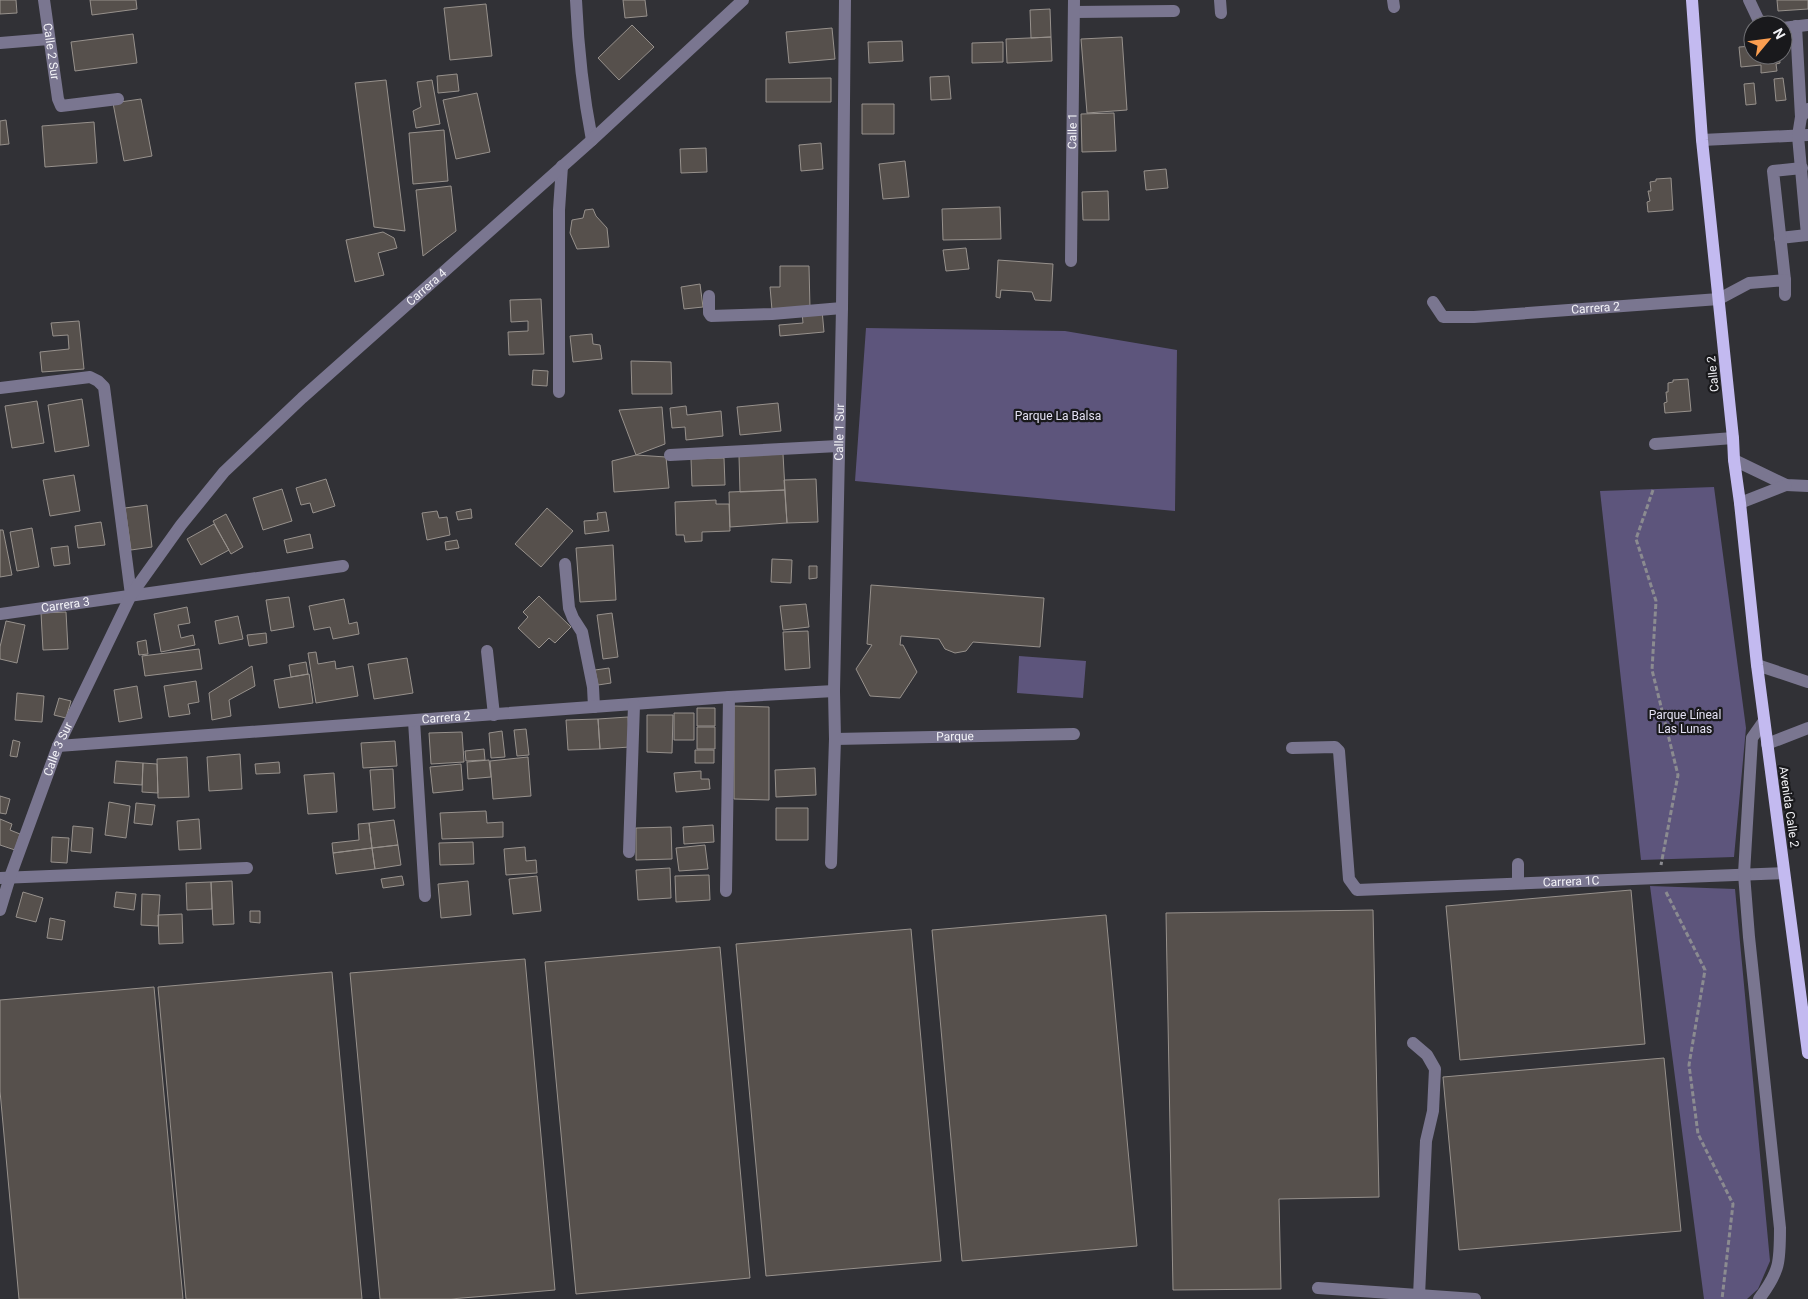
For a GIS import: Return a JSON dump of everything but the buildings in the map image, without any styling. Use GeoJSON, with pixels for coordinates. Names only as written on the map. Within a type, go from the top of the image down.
{"type":"FeatureCollection","features":[{"type":"Feature","properties":{"kind":"main road","name":"Calle 2"},"geometry":{"type":"LineString","coordinates":[[1692,0],[1702,140],[1734,460],[1767,744]]}},
{"type":"Feature","properties":{"kind":"main road","name":"Avenida Calle 2"},"geometry":{"type":"LineString","coordinates":[[1767,744],[1808,1053]]}},
{"type":"Feature","properties":{"kind":"street","name":"Calle 2 Sur"},"geometry":{"type":"LineString","coordinates":[[44,0],[61,106],[118,99]]}},
{"type":"Feature","properties":{"kind":"street"},"geometry":{"type":"LineString","coordinates":[[576,0],[586,106],[592,140]]}},
{"type":"Feature","properties":{"kind":"street","name":"Carrera 4"},"geometry":{"type":"LineString","coordinates":[[131,595],[181,526],[224,472],[302,398],[592,140],[743,0]]}},
{"type":"Feature","properties":{"kind":"street","name":"Calle 1 Sur"},"geometry":{"type":"LineString","coordinates":[[831,863],[835,739],[834,691],[842,308],[845,0]]}},
{"type":"Feature","properties":{"kind":"street"},"geometry":{"type":"LineString","coordinates":[[1749,0],[1756,15]]}},
{"type":"Feature","properties":{"kind":"street"},"geometry":{"type":"LineString","coordinates":[[1074,6],[1174,11]]}},
{"type":"Feature","properties":{"kind":"street","name":"Calle 1"},"geometry":{"type":"LineString","coordinates":[[1071,261],[1074,6]]}},
{"type":"Feature","properties":{"kind":"street"},"geometry":{"type":"LineString","coordinates":[[1780,238],[1807,235],[1802,168],[1805,113],[1796,27]]}},
{"type":"Feature","properties":{"kind":"street"},"geometry":{"type":"LineString","coordinates":[[0,43],[49,40]]}},
{"type":"Feature","properties":{"kind":"street"},"geometry":{"type":"LineString","coordinates":[[1702,140],[1803,136]]}},
{"type":"Feature","properties":{"kind":"street"},"geometry":{"type":"LineString","coordinates":[[559,392],[559,210],[562,166]]}},
{"type":"Feature","properties":{"kind":"street"},"geometry":{"type":"LineString","coordinates":[[1786,295],[1773,171],[1802,168]]}},
{"type":"Feature","properties":{"kind":"street"},"geometry":{"type":"LineString","coordinates":[[1719,299],[1749,283],[1785,280]]}},
{"type":"Feature","properties":{"kind":"street"},"geometry":{"type":"LineString","coordinates":[[709,296],[709,313],[711,316],[772,314],[842,308]]}},
{"type":"Feature","properties":{"kind":"street","name":"Carrera 2"},"geometry":{"type":"LineString","coordinates":[[1433,302],[1443,317],[1474,317],[1719,299]]}},
{"type":"Feature","properties":{"kind":"street"},"geometry":{"type":"LineString","coordinates":[[0,388],[90,378],[98,381],[104,387],[131,595]]}},
{"type":"Feature","properties":{"kind":"street"},"geometry":{"type":"LineString","coordinates":[[1655,444],[1733,438]]}},
{"type":"Feature","properties":{"kind":"street"},"geometry":{"type":"LineString","coordinates":[[670,455],[838,446]]}},
{"type":"Feature","properties":{"kind":"street"},"geometry":{"type":"LineString","coordinates":[[1734,460],[1786,485],[1808,486]]}},
{"type":"Feature","properties":{"kind":"street"},"geometry":{"type":"LineString","coordinates":[[1740,503],[1786,485]]}},
{"type":"Feature","properties":{"kind":"street"},"geometry":{"type":"LineString","coordinates":[[565,564],[569,608],[582,632],[593,687],[594,707]]}},
{"type":"Feature","properties":{"kind":"street","name":"Carrera 3"},"geometry":{"type":"LineString","coordinates":[[0,614],[343,566]]}},
{"type":"Feature","properties":{"kind":"street","name":"Calle 3 Sur"},"geometry":{"type":"LineString","coordinates":[[0,910],[5,878],[58,746],[131,595]]}},
{"type":"Feature","properties":{"kind":"street"},"geometry":{"type":"LineString","coordinates":[[487,651],[494,715]]}},
{"type":"Feature","properties":{"kind":"street"},"geometry":{"type":"LineString","coordinates":[[1757,665],[1808,682]]}},
{"type":"Feature","properties":{"kind":"street","name":"Carrera 2"},"geometry":{"type":"LineString","coordinates":[[58,746],[834,691]]}},
{"type":"Feature","properties":{"kind":"street"},"geometry":{"type":"LineString","coordinates":[[726,891],[729,697]]}},
{"type":"Feature","properties":{"kind":"street"},"geometry":{"type":"LineString","coordinates":[[630,852],[634,705]]}},
{"type":"Feature","properties":{"kind":"street"},"geometry":{"type":"LineString","coordinates":[[414,721],[425,896]]}},
{"type":"Feature","properties":{"kind":"street"},"geometry":{"type":"LineString","coordinates":[[1759,1299],[1772,1282],[1780,1260],[1780,1228],[1744,874],[1752,738],[1764,722]]}},
{"type":"Feature","properties":{"kind":"street"},"geometry":{"type":"LineString","coordinates":[[1767,744],[1808,728]]}},
{"type":"Feature","properties":{"kind":"street","name":"Parque"},"geometry":{"type":"LineString","coordinates":[[835,739],[1074,734]]}},
{"type":"Feature","properties":{"kind":"street","name":"Carrera 1C"},"geometry":{"type":"LineString","coordinates":[[1292,748],[1335,747],[1339,751],[1349,878],[1357,890],[1784,873]]}},
{"type":"Feature","properties":{"kind":"street"},"geometry":{"type":"LineString","coordinates":[[1518,864],[1518,883]]}},
{"type":"Feature","properties":{"kind":"street"},"geometry":{"type":"LineString","coordinates":[[5,878],[247,868]]}},
{"type":"Feature","properties":{"kind":"street"},"geometry":{"type":"LineString","coordinates":[[1413,1043],[1428,1054],[1435,1069],[1433,1111],[1426,1141],[1418,1296]]}},
{"type":"Feature","properties":{"kind":"street"},"geometry":{"type":"LineString","coordinates":[[1318,1288],[1475,1299]]}},
{"type":"Feature","properties":{"kind":"path"},"geometry":{"type":"LineString","coordinates":[[1653,490],[1636,539],[1656,601],[1652,670],[1678,776],[1659,878],[1705,970],[1689,1065],[1698,1134],[1733,1204],[1722,1299]]}},
{"type":"Feature","properties":{"kind":"green space","name":"Parque La Balsa"},"geometry":{"type":"Polygon","coordinates":[[[866,328],[1065,331],[1177,350],[1175,511],[855,481],[866,328]]]}},
{"type":"Feature","properties":{"kind":"green space","name":"Parque Líneal Las Lunas"},"geometry":{"type":"Polygon","coordinates":[[[1714,487],[1746,728],[1734,857],[1641,860],[1600,491],[1714,487]]]}},
{"type":"Feature","properties":{"kind":"green space"},"geometry":{"type":"Polygon","coordinates":[[[1019,656],[1086,661],[1083,698],[1017,693],[1019,656]]]}},
{"type":"Feature","properties":{"kind":"green space"},"geometry":{"type":"Polygon","coordinates":[[[1650,886],[1735,889],[1770,1261],[1758,1289],[1747,1299],[1704,1299],[1650,886]]]}}]}
